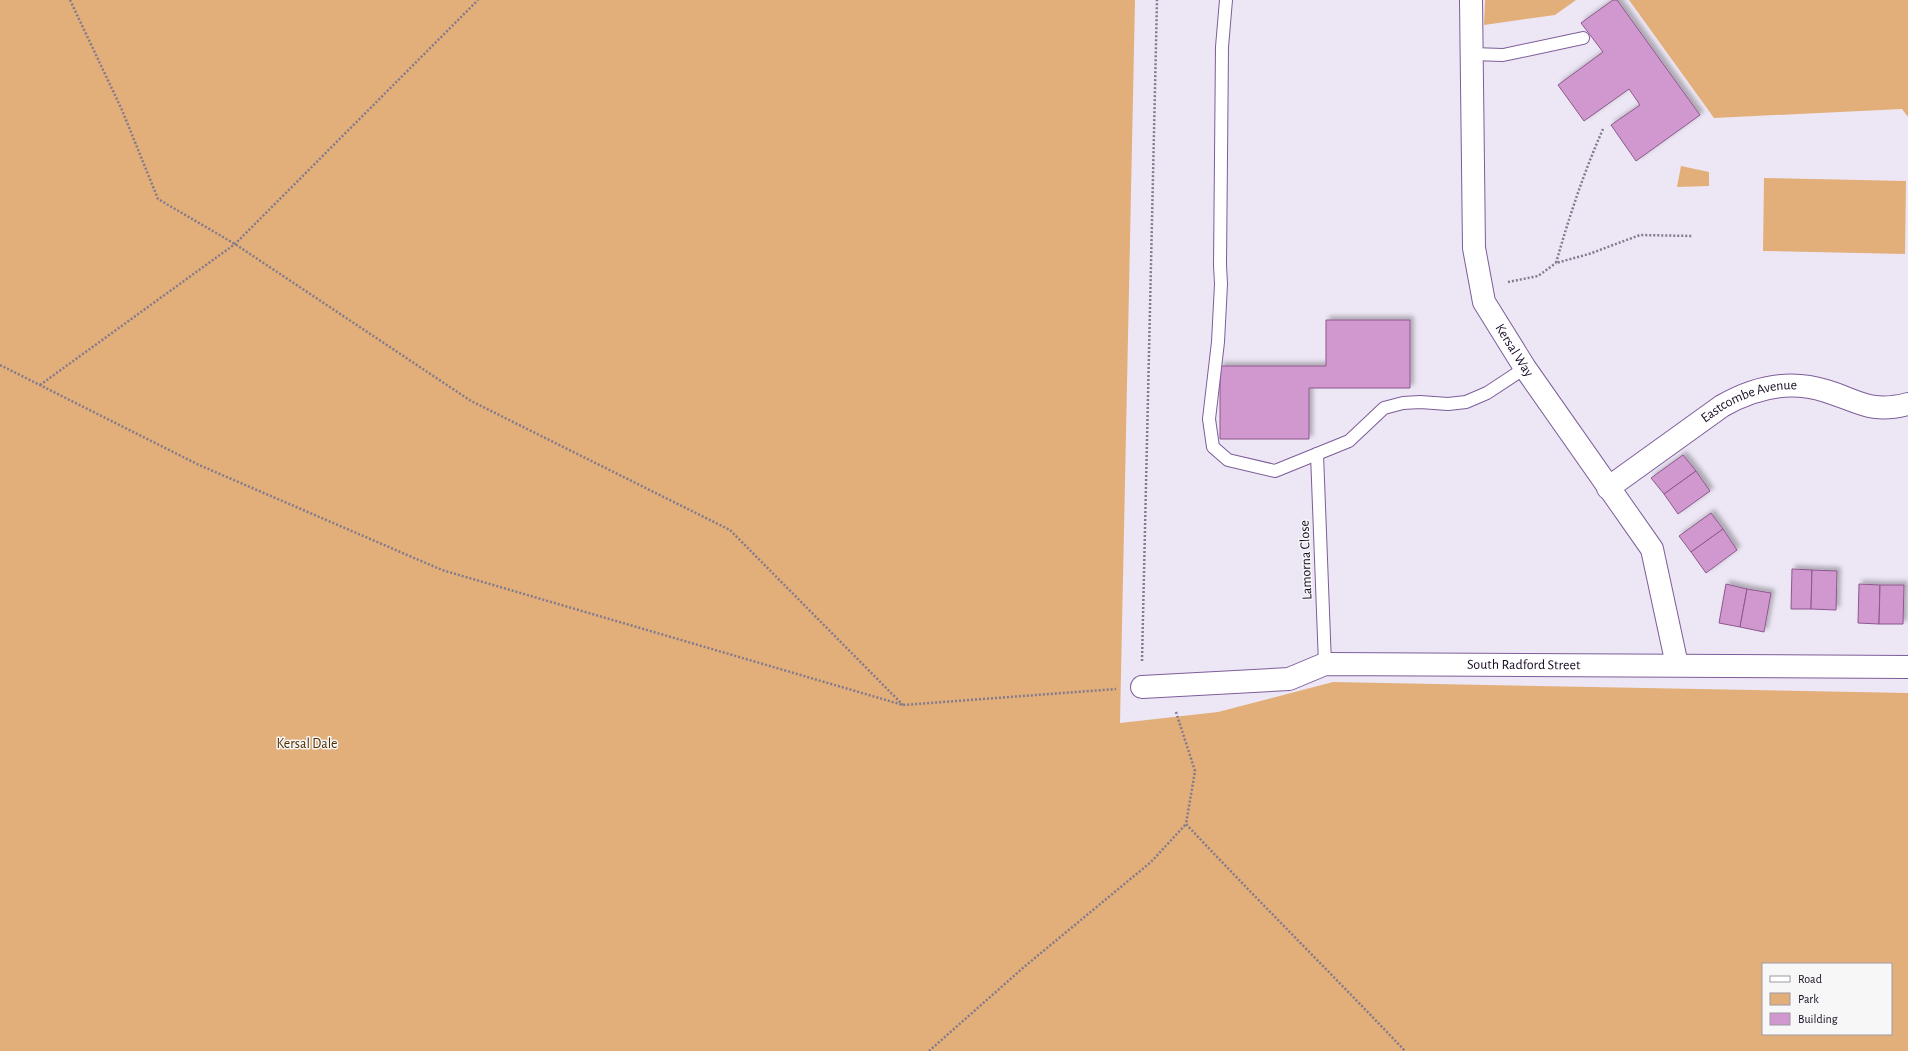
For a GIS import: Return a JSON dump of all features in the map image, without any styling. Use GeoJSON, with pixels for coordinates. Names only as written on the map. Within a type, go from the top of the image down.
{"type":"FeatureCollection","features":[{"type":"Feature","properties":{"kind":"street","name":"Kersal Way"},"geometry":{"type":"LineString","coordinates":[[1471,0],[1474,248],[1484,302],[1525,368],[1652,549],[1677,665]]}},
{"type":"Feature","properties":{"kind":"street","name":"Eastcombe Avenue"},"geometry":{"type":"LineString","coordinates":[[1608,488],[1722,406],[1739,396],[1757,389],[1777,385],[1806,386],[1828,391],[1859,404],[1874,408],[1897,407],[1908,404]]}},
{"type":"Feature","properties":{"kind":"street","name":"South Radford Street"},"geometry":{"type":"LineString","coordinates":[[1142,687],[1289,679],[1325,664],[1677,665],[1908,668]]}},
{"type":"Feature","properties":{"kind":"lane"},"geometry":{"type":"LineString","coordinates":[[1226,0],[1222,48],[1220,265],[1222,284],[1218,342],[1209,419],[1213,446],[1228,460],[1275,471],[1349,441],[1384,408],[1403,402],[1448,404],[1466,402],[1487,393],[1525,368]]}},
{"type":"Feature","properties":{"kind":"lane"},"geometry":{"type":"LineString","coordinates":[[1472,54],[1503,55],[1583,38]]}},
{"type":"Feature","properties":{"kind":"lane","name":"Lamorna Close"},"geometry":{"type":"LineString","coordinates":[[1318,454],[1325,664]]}},
{"type":"Feature","properties":{"kind":"path"},"geometry":{"type":"LineString","coordinates":[[70,0],[122,110],[158,199],[235,244],[471,401],[730,530],[903,705]]}},
{"type":"Feature","properties":{"kind":"path"},"geometry":{"type":"LineString","coordinates":[[40,385],[235,244],[478,0]]}},
{"type":"Feature","properties":{"kind":"path"},"geometry":{"type":"LineString","coordinates":[[0,365],[199,466],[442,570],[903,705],[1142,687],[1156,0]]}},
{"type":"Feature","properties":{"kind":"path"},"geometry":{"type":"LineString","coordinates":[[1556,263],[1568,220],[1588,162],[1603,128]]}},
{"type":"Feature","properties":{"kind":"path"},"geometry":{"type":"LineString","coordinates":[[1481,287],[1538,276],[1556,263],[1589,254],[1640,235],[1692,236]]}},
{"type":"Feature","properties":{"kind":"path"},"geometry":{"type":"LineString","coordinates":[[928,1051],[1024,967],[1151,862],[1186,824],[1195,771],[1165,686]]}},
{"type":"Feature","properties":{"kind":"path"},"geometry":{"type":"LineString","coordinates":[[1186,824],[1247,889],[1329,971],[1405,1051]]}},
{"type":"Feature","properties":{"kind":"green space","name":"Kersal Dale"},"geometry":{"type":"Polygon","coordinates":[[[0,0],[1135,0],[1120,723],[1218,712],[1333,682],[1908,693],[1908,1051],[0,1051],[0,0]]]}},
{"type":"Feature","properties":{"kind":"green space"},"geometry":{"type":"Polygon","coordinates":[[[1485,0],[1576,0],[1555,15],[1484,25],[1485,0]]]}},
{"type":"Feature","properties":{"kind":"green space"},"geometry":{"type":"Polygon","coordinates":[[[1629,0],[1908,0],[1908,117],[1902,109],[1714,118],[1629,0]]]}},
{"type":"Feature","properties":{"kind":"green space"},"geometry":{"type":"Polygon","coordinates":[[[1681,166],[1709,172],[1709,186],[1677,187],[1681,166]]]}},
{"type":"Feature","properties":{"kind":"green space"},"geometry":{"type":"Polygon","coordinates":[[[1764,178],[1906,181],[1905,254],[1763,251],[1764,178]]]}},
{"type":"Feature","properties":{"kind":"building"},"geometry":{"type":"Polygon","coordinates":[[[1613,0],[1617,0],[1700,115],[1636,161],[1611,125],[1640,105],[1629,89],[1584,121],[1558,85],[1603,52],[1581,23],[1613,0]]]}},
{"type":"Feature","properties":{"kind":"building"},"geometry":{"type":"Polygon","coordinates":[[[1326,320],[1410,320],[1410,388],[1309,388],[1309,439],[1220,439],[1220,366],[1326,366],[1326,320]]]}},
{"type":"Feature","properties":{"kind":"building"},"geometry":{"type":"Polygon","coordinates":[[[1683,455],[1696,471],[1664,494],[1651,478],[1683,455]]]}},
{"type":"Feature","properties":{"kind":"building"},"geometry":{"type":"Polygon","coordinates":[[[1696,471],[1710,491],[1678,514],[1664,494],[1696,471]]]}},
{"type":"Feature","properties":{"kind":"building"},"geometry":{"type":"Polygon","coordinates":[[[1711,513],[1723,529],[1691,552],[1679,536],[1711,513]]]}},
{"type":"Feature","properties":{"kind":"building"},"geometry":{"type":"Polygon","coordinates":[[[1723,529],[1737,550],[1706,573],[1691,552],[1723,529]]]}},
{"type":"Feature","properties":{"kind":"building"},"geometry":{"type":"Polygon","coordinates":[[[1792,569],[1812,570],[1811,609],[1791,609],[1792,569]]]}},
{"type":"Feature","properties":{"kind":"building"},"geometry":{"type":"Polygon","coordinates":[[[1812,570],[1837,571],[1836,610],[1811,609],[1812,570]]]}},
{"type":"Feature","properties":{"kind":"building"},"geometry":{"type":"Polygon","coordinates":[[[1726,584],[1747,589],[1740,627],[1719,623],[1726,584]]]}},
{"type":"Feature","properties":{"kind":"building"},"geometry":{"type":"Polygon","coordinates":[[[1859,584],[1880,585],[1879,624],[1858,623],[1859,584]]]}},
{"type":"Feature","properties":{"kind":"building"},"geometry":{"type":"Polygon","coordinates":[[[1880,585],[1904,585],[1903,624],[1879,624],[1880,585]]]}},
{"type":"Feature","properties":{"kind":"building"},"geometry":{"type":"Polygon","coordinates":[[[1747,589],[1771,593],[1764,632],[1740,627],[1747,589]]]}}]}
